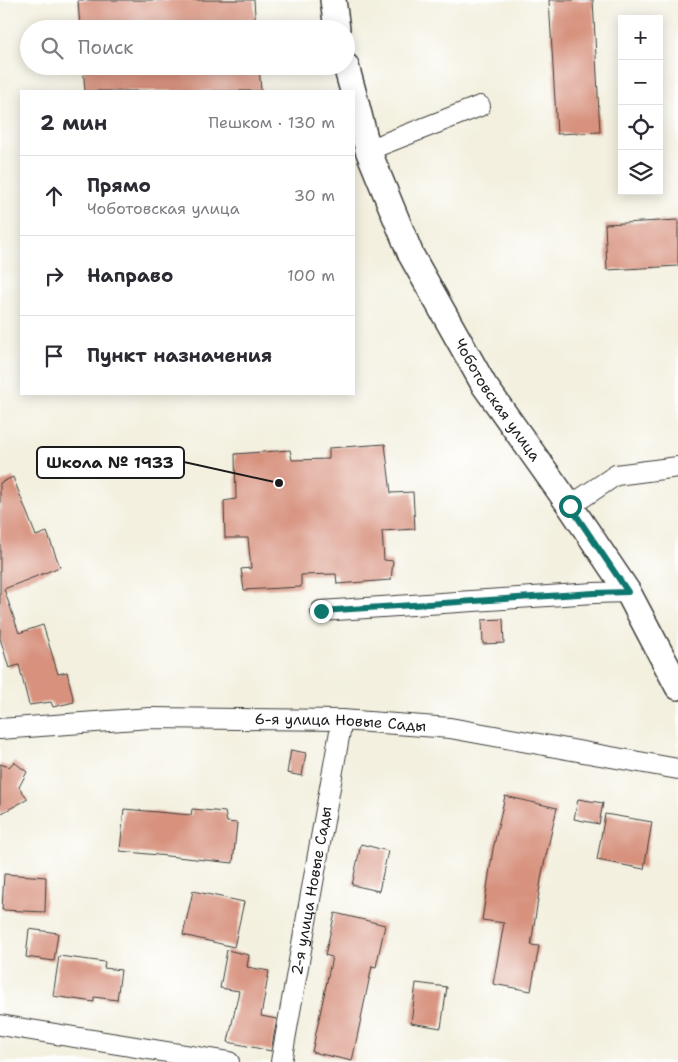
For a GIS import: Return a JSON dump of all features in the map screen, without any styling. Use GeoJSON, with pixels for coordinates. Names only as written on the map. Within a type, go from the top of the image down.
{"type":"FeatureCollection","features":[{"type":"Feature","properties":{"kind":"main road"},"geometry":{"type":"LineString","coordinates":[[333,0],[336,20]]}},
{"type":"Feature","properties":{"kind":"main road","name":"Чоботовская улица"},"geometry":{"type":"LineString","coordinates":[[348,75],[352,90]]}},
{"type":"Feature","properties":{"kind":"main road","name":"Чоботовская улица"},"geometry":{"type":"LineString","coordinates":[[355,101],[368,150],[411,254],[484,385],[628,592],[678,686]]}},
{"type":"Feature","properties":{"kind":"street"},"geometry":{"type":"LineString","coordinates":[[368,150],[480,106]]}},
{"type":"Feature","properties":{"kind":"street"},"geometry":{"type":"LineString","coordinates":[[570,506],[616,475],[678,467]]}},
{"type":"Feature","properties":{"kind":"street"},"geometry":{"type":"LineString","coordinates":[[321,611],[628,592]]}},
{"type":"Feature","properties":{"kind":"street","name":"6-я улица Новые Сады"},"geometry":{"type":"LineString","coordinates":[[0,729],[150,718],[342,720],[450,728],[678,769]]}},
{"type":"Feature","properties":{"kind":"street","name":"2-я улица Новые Сады"},"geometry":{"type":"LineString","coordinates":[[281,1062],[342,720]]}},
{"type":"Feature","properties":{"kind":"street"},"geometry":{"type":"LineString","coordinates":[[0,1025],[229,1062]]}},
{"type":"Feature","properties":{"kind":"building"},"geometry":{"type":"Polygon","coordinates":[[[78,0],[254,0],[255,20],[79,20],[78,0]]]}},
{"type":"Feature","properties":{"kind":"building"},"geometry":{"type":"Polygon","coordinates":[[[549,0],[593,0],[600,132],[557,134],[549,0]]]}},
{"type":"Feature","properties":{"kind":"building"},"geometry":{"type":"Polygon","coordinates":[[[84,75],[260,75],[261,90],[85,90],[84,75]]]}},
{"type":"Feature","properties":{"kind":"building"},"geometry":{"type":"Polygon","coordinates":[[[678,220],[678,266],[607,270],[605,224],[678,220]]]}},
{"type":"Feature","properties":{"kind":"building"},"geometry":{"type":"Polygon","coordinates":[[[385,444],[391,493],[413,492],[415,529],[382,531],[384,560],[393,561],[391,580],[337,584],[336,574],[301,575],[301,587],[244,590],[241,569],[251,568],[248,538],[225,538],[224,501],[236,499],[235,454],[290,450],[292,460],[329,459],[329,448],[385,444]]]}},
{"type":"Feature","properties":{"kind":"building"},"geometry":{"type":"Polygon","coordinates":[[[13,477],[36,536],[47,532],[60,567],[4,589],[19,633],[43,625],[58,674],[67,672],[74,702],[53,707],[51,702],[29,705],[19,665],[9,668],[0,638],[0,483],[13,477]]]}},
{"type":"Feature","properties":{"kind":"building"},"geometry":{"type":"Polygon","coordinates":[[[503,619],[504,643],[483,644],[482,620],[503,619]]]}},
{"type":"Feature","properties":{"kind":"building"},"geometry":{"type":"Polygon","coordinates":[[[291,750],[306,753],[302,776],[287,773],[291,750]]]}},
{"type":"Feature","properties":{"kind":"building"},"geometry":{"type":"Polygon","coordinates":[[[14,762],[27,772],[19,787],[28,799],[0,814],[0,764],[9,767],[14,762]]]}},
{"type":"Feature","properties":{"kind":"building"},"geometry":{"type":"Polygon","coordinates":[[[505,796],[557,808],[542,873],[531,945],[539,946],[531,991],[493,984],[504,923],[482,920],[493,849],[505,796]]]}},
{"type":"Feature","properties":{"kind":"building"},"geometry":{"type":"Polygon","coordinates":[[[578,799],[603,803],[599,824],[574,819],[578,799]]]}},
{"type":"Feature","properties":{"kind":"building"},"geometry":{"type":"Polygon","coordinates":[[[124,809],[191,815],[192,809],[225,812],[227,822],[237,823],[233,863],[120,851],[124,809]]]}},
{"type":"Feature","properties":{"kind":"building"},"geometry":{"type":"Polygon","coordinates":[[[605,814],[652,822],[644,869],[597,860],[605,814]]]}},
{"type":"Feature","properties":{"kind":"building"},"geometry":{"type":"Polygon","coordinates":[[[361,844],[388,851],[379,891],[352,885],[361,844]]]}},
{"type":"Feature","properties":{"kind":"building"},"geometry":{"type":"Polygon","coordinates":[[[4,874],[46,877],[45,912],[2,910],[4,874]]]}},
{"type":"Feature","properties":{"kind":"building"},"geometry":{"type":"Polygon","coordinates":[[[193,891],[244,902],[234,947],[183,935],[193,891]]]}},
{"type":"Feature","properties":{"kind":"building"},"geometry":{"type":"Polygon","coordinates":[[[335,913],[385,925],[376,967],[372,966],[352,1061],[312,1052],[332,957],[325,955],[335,913]]]}},
{"type":"Feature","properties":{"kind":"building"},"geometry":{"type":"Polygon","coordinates":[[[29,929],[58,933],[54,961],[26,957],[29,929]]]}},
{"type":"Feature","properties":{"kind":"building"},"geometry":{"type":"Polygon","coordinates":[[[227,950],[249,955],[247,967],[269,971],[261,1016],[277,1019],[271,1051],[228,1042],[239,991],[220,988],[227,950]]]}},
{"type":"Feature","properties":{"kind":"building"},"geometry":{"type":"Polygon","coordinates":[[[59,956],[105,962],[104,968],[121,970],[117,1000],[94,997],[94,1002],[53,996],[59,956]]]}},
{"type":"Feature","properties":{"kind":"building"},"geometry":{"type":"Polygon","coordinates":[[[416,983],[447,987],[441,1028],[411,1023],[416,983]]]}},
{"type":"Feature","properties":{"kind":"place","name":"Школа № 1933"},"geometry":{"type":"Point","coordinates":[279,483]}},
{"type":"Feature","properties":{"kind":"route"},"geometry":{"type":"LineString","coordinates":[[321,611],[628,592],[570,506]]}}]}
